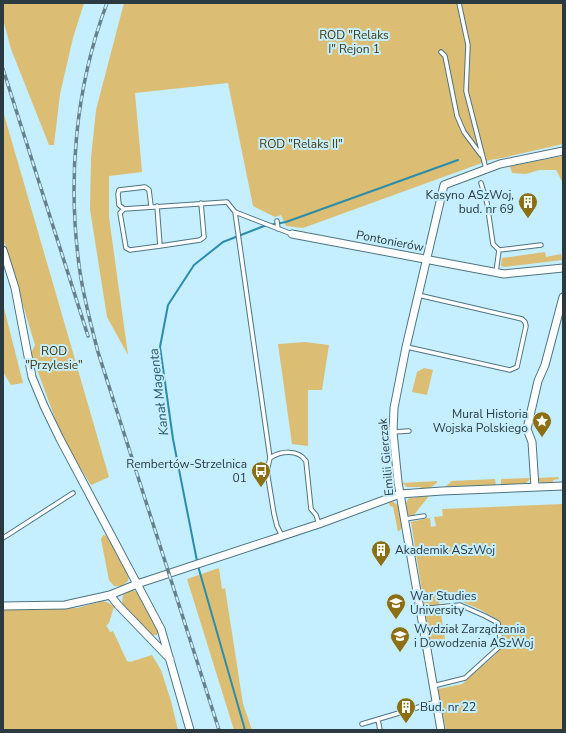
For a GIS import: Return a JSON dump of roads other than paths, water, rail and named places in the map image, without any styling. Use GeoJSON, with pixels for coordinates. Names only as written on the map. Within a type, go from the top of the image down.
{"type":"FeatureCollection","features":[{"type":"Feature","properties":{"kind":"street"},"geometry":{"type":"LineString","coordinates":[[486,169],[500,164],[563,151]]}},
{"type":"Feature","properties":{"kind":"street","name":"Emilii Gierczak"},"geometry":{"type":"LineString","coordinates":[[441,730],[400,494],[393,432],[394,408],[406,347],[444,185],[486,169]]}},
{"type":"Feature","properties":{"kind":"street","name":"Pontonierów"},"geometry":{"type":"LineString","coordinates":[[292,234],[504,274],[562,269]]}},
{"type":"Feature","properties":{"kind":"street"},"geometry":{"type":"LineString","coordinates":[[3,250],[15,288],[32,377],[60,439],[86,485],[161,628],[190,730]]}},
{"type":"Feature","properties":{"kind":"street"},"geometry":{"type":"LineString","coordinates":[[534,487],[532,442],[527,429],[538,380],[545,365],[563,297]]}},
{"type":"Feature","properties":{"kind":"street"},"geometry":{"type":"LineString","coordinates":[[3,606],[66,604],[110,595],[137,584],[319,524],[400,494],[563,486]]}},
{"type":"Feature","properties":{"kind":"street"},"geometry":{"type":"LineString","coordinates":[[110,595],[171,660]]}},
{"type":"Feature","properties":{"kind":"lane"},"geometry":{"type":"LineString","coordinates":[[459,3],[468,45],[466,90],[486,169]]}},
{"type":"Feature","properties":{"kind":"lane"},"geometry":{"type":"LineString","coordinates":[[440,52],[445,56],[458,116],[462,127],[482,158]]}},
{"type":"Feature","properties":{"kind":"lane"},"geometry":{"type":"LineString","coordinates":[[481,183],[487,204],[493,244],[499,250]]}},
{"type":"Feature","properties":{"kind":"lane"},"geometry":{"type":"LineString","coordinates":[[124,209],[119,205],[119,190],[146,187],[149,190],[151,206]]}},
{"type":"Feature","properties":{"kind":"lane","name":"Pontonierów"},"geometry":{"type":"LineString","coordinates":[[201,203],[221,201],[227,202],[235,212],[292,234]]}},
{"type":"Feature","properties":{"kind":"lane"},"geometry":{"type":"LineString","coordinates":[[201,203],[204,237],[200,240],[160,246],[130,250],[126,248],[120,213],[124,209],[157,206],[201,203]]}},
{"type":"Feature","properties":{"kind":"lane"},"geometry":{"type":"LineString","coordinates":[[157,206],[160,246]]}},
{"type":"Feature","properties":{"kind":"lane"},"geometry":{"type":"LineString","coordinates":[[235,212],[270,458],[267,470],[274,514],[277,526],[282,536]]}},
{"type":"Feature","properties":{"kind":"lane"},"geometry":{"type":"LineString","coordinates":[[277,221],[278,229]]}},
{"type":"Feature","properties":{"kind":"lane"},"geometry":{"type":"LineString","coordinates":[[499,250],[541,245]]}},
{"type":"Feature","properties":{"kind":"lane"},"geometry":{"type":"LineString","coordinates":[[496,272],[499,250]]}},
{"type":"Feature","properties":{"kind":"lane"},"geometry":{"type":"LineString","coordinates":[[406,347],[510,370],[517,367],[526,326],[522,319],[418,295]]}},
{"type":"Feature","properties":{"kind":"lane"},"geometry":{"type":"LineString","coordinates":[[393,432],[409,431]]}},
{"type":"Feature","properties":{"kind":"lane"},"geometry":{"type":"LineString","coordinates":[[270,458],[277,454],[293,452],[299,454],[306,461],[311,508],[316,515],[319,524]]}},
{"type":"Feature","properties":{"kind":"lane"},"geometry":{"type":"LineString","coordinates":[[3,538],[72,493]]}},
{"type":"Feature","properties":{"kind":"lane"},"geometry":{"type":"LineString","coordinates":[[405,519],[424,516]]}},
{"type":"Feature","properties":{"kind":"lane"},"geometry":{"type":"LineString","coordinates":[[420,609],[460,605],[498,623],[501,644],[497,648],[465,678],[433,686]]}},
{"type":"Feature","properties":{"kind":"lane"},"geometry":{"type":"LineString","coordinates":[[362,724],[436,702]]}},
{"type":"Feature","properties":{"kind":"lane"},"geometry":{"type":"LineString","coordinates":[[378,720],[380,730]]}},
{"type":"Feature","properties":{"kind":"waterway","name":"Kanał Magenta"},"geometry":{"type":"LineString","coordinates":[[197,561],[173,439],[160,347],[168,305],[194,265],[223,242],[264,226],[286,222],[458,160]]}},
{"type":"Feature","properties":{"kind":"waterway","name":"Kanał Magenta"},"geometry":{"type":"LineString","coordinates":[[198,566],[245,730]]}},
{"type":"Feature","properties":{"kind":"railway"},"geometry":{"type":"LineString","coordinates":[[107,3],[87,68],[77,136],[74,170],[74,204],[80,272],[98,352],[219,730]]}},
{"type":"Feature","properties":{"kind":"railway"},"geometry":{"type":"LineString","coordinates":[[3,69],[88,336]]}},
{"type":"Feature","properties":{"kind":"place","name":"Kasyno ASzWoj, bud. nr 69"},"geometry":{"type":"Point","coordinates":[528,219]}},
{"type":"Feature","properties":{"kind":"place","name":"Mural Historia Wojska Polskiego"},"geometry":{"type":"Point","coordinates":[542,438]}},
{"type":"Feature","properties":{"kind":"place","name":"Rembertów-Strzelnica 01"},"geometry":{"type":"Point","coordinates":[261,488]}},
{"type":"Feature","properties":{"kind":"place","name":"Akademik ASzWoj"},"geometry":{"type":"Point","coordinates":[381,567]}},
{"type":"Feature","properties":{"kind":"place","name":"War Studies University"},"geometry":{"type":"Point","coordinates":[396,620]}},
{"type":"Feature","properties":{"kind":"place","name":"Wydział Zarządzania i Dowodzenia ASzWoj"},"geometry":{"type":"Point","coordinates":[400,653]}},
{"type":"Feature","properties":{"kind":"place","name":"Bud. nr 22"},"geometry":{"type":"Point","coordinates":[406,724]}},
{"type":"Feature","properties":{"kind":"park label","name":"ROD \"Relaks I\" Rejon 1"},"geometry":{"type":"Point","coordinates":[354,42]}},
{"type":"Feature","properties":{"kind":"park label","name":"ROD \"Relaks II\""},"geometry":{"type":"Point","coordinates":[301,144]}},
{"type":"Feature","properties":{"kind":"park label","name":"ROD \"Przylesie\""},"geometry":{"type":"Point","coordinates":[54,358]}}]}
